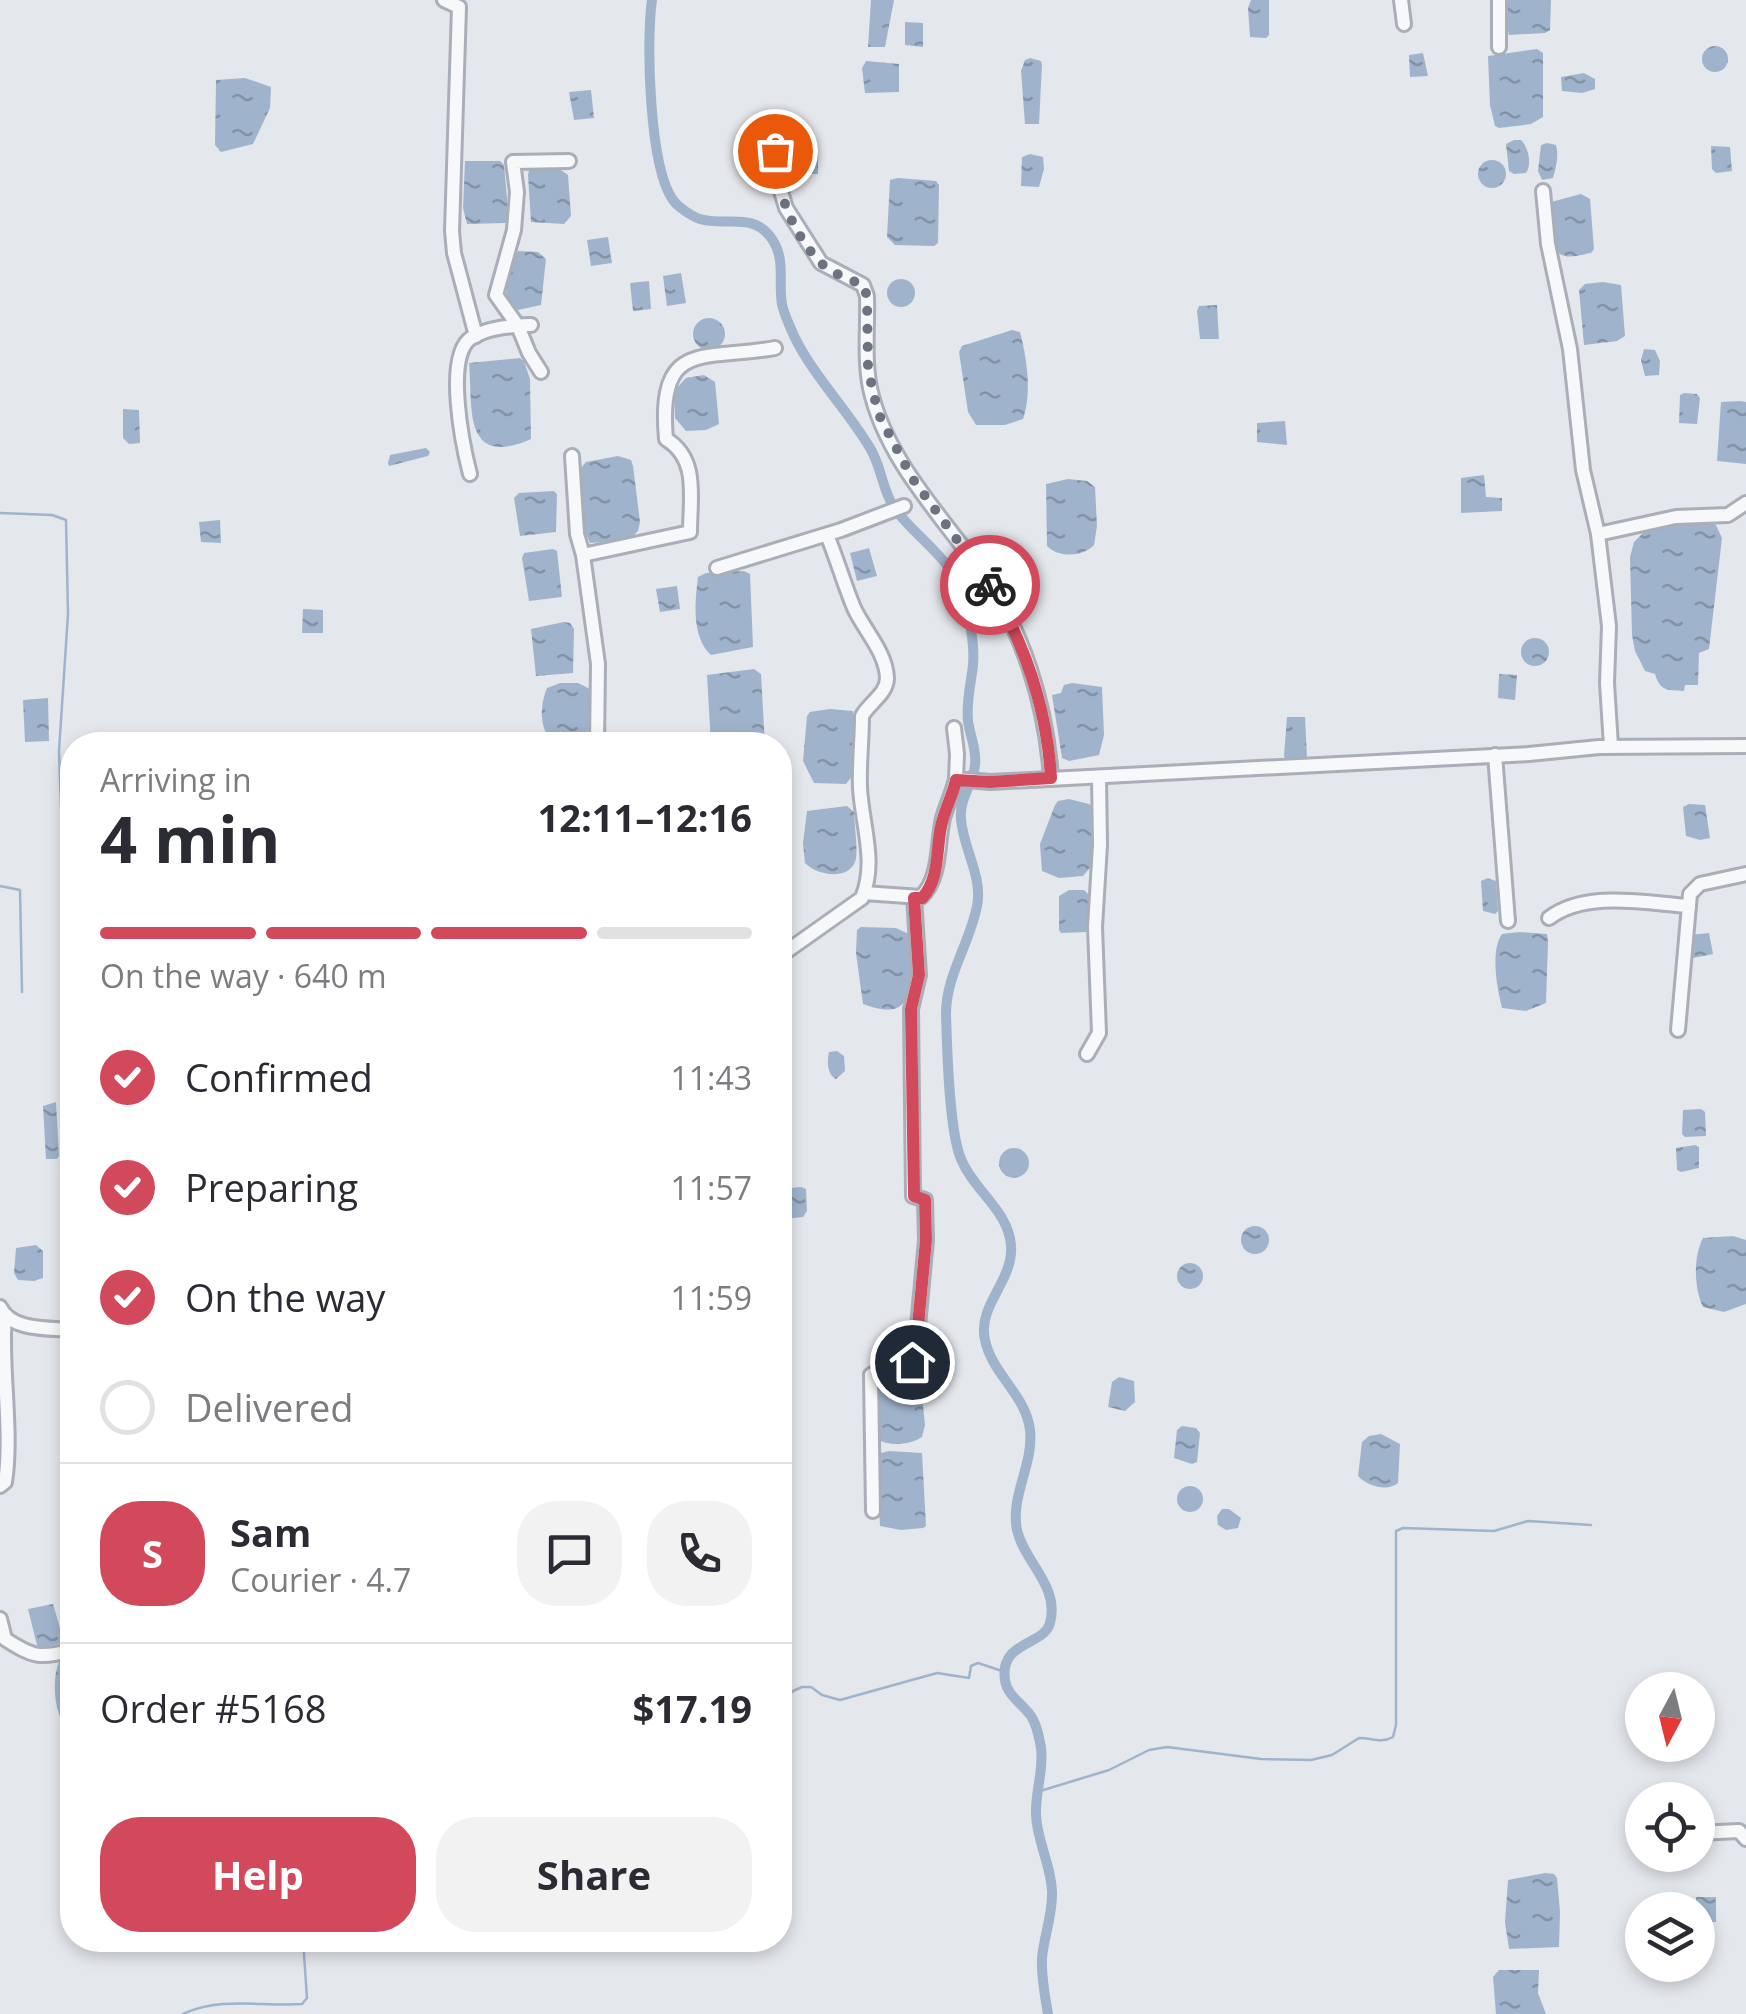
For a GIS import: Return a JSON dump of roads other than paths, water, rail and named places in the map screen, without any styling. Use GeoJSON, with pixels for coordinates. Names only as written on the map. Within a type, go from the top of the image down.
{"type":"FeatureCollection","features":[{"type":"Feature","properties":{"kind":"street"},"geometry":{"type":"LineString","coordinates":[[444,0],[459,7],[452,230],[476,336]]}},
{"type":"Feature","properties":{"kind":"street"},"geometry":{"type":"LineString","coordinates":[[1401,0],[1404,24]]}},
{"type":"Feature","properties":{"kind":"street"},"geometry":{"type":"LineString","coordinates":[[1498,47],[1499,0]]}},
{"type":"Feature","properties":{"kind":"street"},"geometry":{"type":"LineString","coordinates":[[774,127],[776,175],[786,208],[821,263],[863,285],[867,296],[870,389],[886,430],[912,478],[982,571],[1018,637],[1041,706],[1051,778]]}},
{"type":"Feature","properties":{"kind":"street"},"geometry":{"type":"LineString","coordinates":[[541,372],[529,353],[525,325],[496,295],[514,230],[513,162],[569,160]]}},
{"type":"Feature","properties":{"kind":"street"},"geometry":{"type":"LineString","coordinates":[[1543,191],[1544,222],[1570,349],[1583,470],[1598,534],[1609,626],[1607,683],[1612,746]]}},
{"type":"Feature","properties":{"kind":"street"},"geometry":{"type":"LineString","coordinates":[[470,474],[459,421],[459,360],[468,340],[525,325]]}},
{"type":"Feature","properties":{"kind":"street"},"geometry":{"type":"LineString","coordinates":[[583,555],[690,532],[688,465],[684,452],[666,439],[665,394],[676,370],[684,360],[726,351],[740,354],[775,348]]}},
{"type":"Feature","properties":{"kind":"street"},"geometry":{"type":"LineString","coordinates":[[572,456],[577,534],[598,664],[597,732]]}},
{"type":"Feature","properties":{"kind":"street"},"geometry":{"type":"LineString","coordinates":[[1598,534],[1676,517],[1728,515],[1746,503]]}},
{"type":"Feature","properties":{"kind":"street"},"geometry":{"type":"LineString","coordinates":[[717,568],[904,506]]}},
{"type":"Feature","properties":{"kind":"street"},"geometry":{"type":"LineString","coordinates":[[826,535],[887,680],[884,691],[862,716],[860,784],[868,859],[864,893]]}},
{"type":"Feature","properties":{"kind":"street"},"geometry":{"type":"LineString","coordinates":[[792,947],[864,893],[922,898],[928,890],[936,868],[940,828],[962,780],[954,728]]}},
{"type":"Feature","properties":{"kind":"street"},"geometry":{"type":"LineString","coordinates":[[962,780],[1099,777],[1612,746],[1746,746]]}},
{"type":"Feature","properties":{"kind":"street"},"geometry":{"type":"LineString","coordinates":[[1495,755],[1508,921]]}},
{"type":"Feature","properties":{"kind":"street"},"geometry":{"type":"LineString","coordinates":[[1087,1054],[1100,1032],[1095,927],[1099,777]]}},
{"type":"Feature","properties":{"kind":"street"},"geometry":{"type":"LineString","coordinates":[[1678,1030],[1690,894],[1700,884],[1746,874]]}},
{"type":"Feature","properties":{"kind":"street"},"geometry":{"type":"LineString","coordinates":[[873,1512],[871,1375],[886,1367],[908,1365],[915,1358],[926,1240],[925,1200],[914,1196],[911,1009],[919,975],[914,898]]}},
{"type":"Feature","properties":{"kind":"street"},"geometry":{"type":"LineString","coordinates":[[1549,918],[1561,909],[1620,900],[1689,906]]}},
{"type":"Feature","properties":{"kind":"street"},"geometry":{"type":"LineString","coordinates":[[2,1312],[16,1324],[60,1329]]}},
{"type":"Feature","properties":{"kind":"street"},"geometry":{"type":"LineString","coordinates":[[0,1486],[6,1482],[9,1456],[1,1366],[2,1312]]}},
{"type":"Feature","properties":{"kind":"street"},"geometry":{"type":"LineString","coordinates":[[0,1620],[4,1639],[27,1654],[47,1658],[60,1654]]}},
{"type":"Feature","properties":{"kind":"street"},"geometry":{"type":"LineString","coordinates":[[1715,1832],[1740,1831],[1746,1839]]}},
{"type":"Feature","properties":{"kind":"water"},"geometry":{"type":"Polygon","coordinates":[[[871,0],[894,0],[885,47],[868,47],[871,0]]]}},
{"type":"Feature","properties":{"kind":"water"},"geometry":{"type":"Polygon","coordinates":[[[1251,0],[1269,0],[1266,38],[1250,37],[1251,0]]]}},
{"type":"Feature","properties":{"kind":"water"},"geometry":{"type":"Polygon","coordinates":[[[1506,0],[1551,0],[1550,30],[1509,35],[1504,14],[1506,0]]]}},
{"type":"Feature","properties":{"kind":"water"},"geometry":{"type":"Polygon","coordinates":[[[905,22],[923,23],[923,47],[905,45],[905,22]]]}},
{"type":"Feature","properties":{"kind":"water"},"geometry":{"type":"Polygon","coordinates":[[[1715,46],[1724,50],[1728,59],[1724,68],[1715,72],[1706,68],[1702,59],[1706,50],[1715,46]]]}},
{"type":"Feature","properties":{"kind":"water"},"geometry":{"type":"Polygon","coordinates":[[[1537,49],[1543,53],[1543,117],[1531,124],[1495,126],[1488,56],[1537,49]]]}},
{"type":"Feature","properties":{"kind":"water"},"geometry":{"type":"Polygon","coordinates":[[[1423,53],[1428,76],[1410,77],[1409,55],[1423,53]]]}},
{"type":"Feature","properties":{"kind":"water"},"geometry":{"type":"Polygon","coordinates":[[[1030,58],[1042,65],[1039,124],[1025,124],[1021,71],[1030,58]]]}},
{"type":"Feature","properties":{"kind":"water"},"geometry":{"type":"Polygon","coordinates":[[[866,61],[899,64],[899,92],[865,93],[862,68],[866,61]]]}},
{"type":"Feature","properties":{"kind":"water"},"geometry":{"type":"Polygon","coordinates":[[[1584,73],[1595,79],[1595,89],[1582,93],[1562,91],[1561,77],[1584,73]]]}},
{"type":"Feature","properties":{"kind":"water"},"geometry":{"type":"Polygon","coordinates":[[[245,78],[271,87],[270,108],[253,144],[221,152],[215,145],[216,80],[245,78]]]}},
{"type":"Feature","properties":{"kind":"water"},"geometry":{"type":"Polygon","coordinates":[[[591,90],[594,118],[574,120],[569,92],[591,90]]]}},
{"type":"Feature","properties":{"kind":"water"},"geometry":{"type":"Polygon","coordinates":[[[1521,140],[1528,152],[1526,173],[1509,171],[1506,144],[1521,140]]]}},
{"type":"Feature","properties":{"kind":"water"},"geometry":{"type":"Polygon","coordinates":[[[1541,145],[1556,145],[1557,162],[1553,178],[1542,180],[1538,171],[1541,145]]]}},
{"type":"Feature","properties":{"kind":"water"},"geometry":{"type":"Polygon","coordinates":[[[1711,146],[1730,147],[1732,171],[1716,173],[1712,169],[1711,146]]]}},
{"type":"Feature","properties":{"kind":"water"},"geometry":{"type":"Polygon","coordinates":[[[798,152],[818,152],[818,174],[799,174],[798,152]]]}},
{"type":"Feature","properties":{"kind":"water"},"geometry":{"type":"Polygon","coordinates":[[[1022,157],[1043,157],[1039,187],[1021,186],[1022,157]]]}},
{"type":"Feature","properties":{"kind":"water"},"geometry":{"type":"Polygon","coordinates":[[[1492,160],[1502,164],[1506,174],[1502,184],[1492,188],[1482,184],[1478,174],[1482,164],[1492,160]]]}},
{"type":"Feature","properties":{"kind":"water"},"geometry":{"type":"Polygon","coordinates":[[[465,161],[500,161],[504,165],[509,220],[506,223],[467,224],[463,208],[465,161]]]}},
{"type":"Feature","properties":{"kind":"water"},"geometry":{"type":"Polygon","coordinates":[[[558,168],[568,175],[571,216],[564,224],[531,222],[528,175],[529,170],[558,168]]]}},
{"type":"Feature","properties":{"kind":"water"},"geometry":{"type":"Polygon","coordinates":[[[890,180],[936,181],[939,185],[938,243],[934,246],[895,245],[887,237],[890,180]]]}},
{"type":"Feature","properties":{"kind":"water"},"geometry":{"type":"Polygon","coordinates":[[[1581,194],[1590,199],[1594,249],[1591,253],[1565,256],[1552,241],[1551,202],[1581,194]]]}},
{"type":"Feature","properties":{"kind":"water"},"geometry":{"type":"Polygon","coordinates":[[[608,237],[612,263],[591,266],[587,240],[608,237]]]}},
{"type":"Feature","properties":{"kind":"water"},"geometry":{"type":"Polygon","coordinates":[[[518,251],[538,252],[546,259],[541,305],[518,310],[506,301],[507,270],[518,251]]]}},
{"type":"Feature","properties":{"kind":"water"},"geometry":{"type":"Polygon","coordinates":[[[681,273],[686,303],[667,306],[663,276],[681,273]]]}},
{"type":"Feature","properties":{"kind":"water"},"geometry":{"type":"Polygon","coordinates":[[[901,279],[911,283],[915,293],[911,303],[901,307],[891,303],[887,293],[891,283],[901,279]]]}},
{"type":"Feature","properties":{"kind":"water"},"geometry":{"type":"Polygon","coordinates":[[[649,281],[651,309],[633,311],[630,283],[649,281]]]}},
{"type":"Feature","properties":{"kind":"water"},"geometry":{"type":"Polygon","coordinates":[[[1585,284],[1621,285],[1625,336],[1617,341],[1584,345],[1579,290],[1585,284]]]}},
{"type":"Feature","properties":{"kind":"water"},"geometry":{"type":"Polygon","coordinates":[[[1217,305],[1219,339],[1200,339],[1199,306],[1217,305]]]}},
{"type":"Feature","properties":{"kind":"water"},"geometry":{"type":"Polygon","coordinates":[[[709,318],[720,323],[725,334],[720,345],[709,350],[698,345],[693,334],[698,323],[709,318]]]}},
{"type":"Feature","properties":{"kind":"water"},"geometry":{"type":"Polygon","coordinates":[[[1012,330],[1020,332],[1026,365],[1028,387],[1023,419],[1005,425],[976,425],[968,412],[959,352],[962,346],[1012,330]]]}},
{"type":"Feature","properties":{"kind":"water"},"geometry":{"type":"Polygon","coordinates":[[[1644,349],[1655,350],[1660,361],[1659,375],[1645,376],[1641,360],[1644,349]]]}},
{"type":"Feature","properties":{"kind":"water"},"geometry":{"type":"Polygon","coordinates":[[[520,358],[530,379],[531,439],[493,446],[482,440],[476,429],[469,363],[520,358]]]}},
{"type":"Feature","properties":{"kind":"water"},"geometry":{"type":"Polygon","coordinates":[[[704,375],[715,382],[719,424],[706,430],[686,431],[675,418],[674,391],[686,378],[704,375]]]}},
{"type":"Feature","properties":{"kind":"water"},"geometry":{"type":"Polygon","coordinates":[[[1680,395],[1700,398],[1697,424],[1679,423],[1680,395]]]}},
{"type":"Feature","properties":{"kind":"water"},"geometry":{"type":"Polygon","coordinates":[[[1721,402],[1746,402],[1746,464],[1717,461],[1721,402]]]}},
{"type":"Feature","properties":{"kind":"water"},"geometry":{"type":"Polygon","coordinates":[[[123,409],[139,410],[140,443],[129,444],[123,438],[123,409]]]}},
{"type":"Feature","properties":{"kind":"water"},"geometry":{"type":"Polygon","coordinates":[[[1285,421],[1287,445],[1257,442],[1257,423],[1285,421]]]}},
{"type":"Feature","properties":{"kind":"water"},"geometry":{"type":"Polygon","coordinates":[[[426,448],[428,456],[389,466],[390,455],[426,448]]]}},
{"type":"Feature","properties":{"kind":"water"},"geometry":{"type":"Polygon","coordinates":[[[618,456],[631,460],[633,466],[638,531],[629,540],[590,543],[581,523],[581,468],[586,462],[618,456]]]}},
{"type":"Feature","properties":{"kind":"water"},"geometry":{"type":"Polygon","coordinates":[[[1484,475],[1486,497],[1502,498],[1502,511],[1461,513],[1461,478],[1484,475]]]}},
{"type":"Feature","properties":{"kind":"water"},"geometry":{"type":"Polygon","coordinates":[[[1068,479],[1087,481],[1095,487],[1097,526],[1094,545],[1084,552],[1070,554],[1057,553],[1047,546],[1046,484],[1068,479]]]}},
{"type":"Feature","properties":{"kind":"water"},"geometry":{"type":"Polygon","coordinates":[[[554,491],[556,532],[520,536],[514,498],[519,493],[554,491]]]}},
{"type":"Feature","properties":{"kind":"water"},"geometry":{"type":"Polygon","coordinates":[[[220,520],[221,543],[201,542],[199,522],[220,520]]]}},
{"type":"Feature","properties":{"kind":"water"},"geometry":{"type":"Polygon","coordinates":[[[1716,525],[1722,538],[1709,649],[1699,653],[1698,685],[1685,685],[1684,691],[1669,690],[1659,684],[1655,674],[1645,671],[1635,651],[1630,557],[1634,542],[1648,528],[1716,525]]]}},
{"type":"Feature","properties":{"kind":"water"},"geometry":{"type":"Polygon","coordinates":[[[869,548],[877,576],[857,581],[850,553],[869,548]]]}},
{"type":"Feature","properties":{"kind":"water"},"geometry":{"type":"Polygon","coordinates":[[[557,551],[562,597],[529,601],[524,553],[557,551]]]}},
{"type":"Feature","properties":{"kind":"water"},"geometry":{"type":"Polygon","coordinates":[[[744,571],[750,574],[753,647],[711,655],[697,629],[698,577],[744,571]]]}},
{"type":"Feature","properties":{"kind":"water"},"geometry":{"type":"Polygon","coordinates":[[[677,586],[680,609],[660,612],[656,589],[677,586]]]}},
{"type":"Feature","properties":{"kind":"water"},"geometry":{"type":"Polygon","coordinates":[[[303,609],[323,610],[323,633],[302,633],[303,609]]]}},
{"type":"Feature","properties":{"kind":"water"},"geometry":{"type":"Polygon","coordinates":[[[564,622],[574,629],[573,673],[536,676],[531,629],[564,622]]]}},
{"type":"Feature","properties":{"kind":"water"},"geometry":{"type":"Polygon","coordinates":[[[1535,638],[1545,642],[1549,652],[1545,662],[1535,666],[1525,662],[1521,652],[1525,642],[1535,638]]]}},
{"type":"Feature","properties":{"kind":"water"},"geometry":{"type":"Polygon","coordinates":[[[754,669],[761,674],[764,732],[710,732],[707,675],[754,669]]]}},
{"type":"Feature","properties":{"kind":"water"},"geometry":{"type":"Polygon","coordinates":[[[1499,674],[1517,675],[1515,700],[1498,698],[1499,674]]]}},
{"type":"Feature","properties":{"kind":"water"},"geometry":{"type":"Polygon","coordinates":[[[578,683],[590,689],[595,721],[587,732],[546,732],[542,709],[547,688],[578,683]]]}},
{"type":"Feature","properties":{"kind":"water"},"geometry":{"type":"Polygon","coordinates":[[[1072,683],[1102,687],[1104,735],[1099,755],[1069,761],[1062,758],[1052,695],[1072,683]]]}},
{"type":"Feature","properties":{"kind":"water"},"geometry":{"type":"Polygon","coordinates":[[[48,698],[49,741],[25,742],[23,700],[48,698]]]}},
{"type":"Feature","properties":{"kind":"water"},"geometry":{"type":"Polygon","coordinates":[[[830,709],[853,711],[853,775],[846,784],[814,783],[803,761],[807,716],[830,709]]]}},
{"type":"Feature","properties":{"kind":"water"},"geometry":{"type":"Polygon","coordinates":[[[1287,717],[1305,717],[1307,758],[1284,756],[1287,717]]]}},
{"type":"Feature","properties":{"kind":"water"},"geometry":{"type":"Polygon","coordinates":[[[1069,799],[1096,810],[1093,864],[1083,876],[1059,878],[1042,871],[1040,844],[1055,805],[1069,799]]]}},
{"type":"Feature","properties":{"kind":"water"},"geometry":{"type":"Polygon","coordinates":[[[1705,805],[1710,838],[1686,836],[1683,807],[1705,805]]]}},
{"type":"Feature","properties":{"kind":"water"},"geometry":{"type":"Polygon","coordinates":[[[847,806],[854,812],[855,862],[839,874],[810,867],[805,863],[803,843],[807,811],[847,806]]]}},
{"type":"Feature","properties":{"kind":"water"},"geometry":{"type":"Polygon","coordinates":[[[1481,881],[1496,881],[1495,914],[1483,911],[1481,881]]]}},
{"type":"Feature","properties":{"kind":"water"},"geometry":{"type":"Polygon","coordinates":[[[1069,890],[1084,890],[1091,897],[1087,932],[1059,930],[1059,896],[1069,890]]]}},
{"type":"Feature","properties":{"kind":"water"},"geometry":{"type":"Polygon","coordinates":[[[896,928],[909,934],[909,990],[902,1005],[896,1008],[887,1010],[863,1004],[856,953],[857,930],[896,928]]]}},
{"type":"Feature","properties":{"kind":"water"},"geometry":{"type":"Polygon","coordinates":[[[1709,933],[1713,954],[1693,958],[1689,935],[1709,933]]]}},
{"type":"Feature","properties":{"kind":"water"},"geometry":{"type":"Polygon","coordinates":[[[1502,934],[1547,934],[1548,942],[1546,1003],[1526,1011],[1502,1008],[1496,970],[1496,950],[1502,934]]]}},
{"type":"Feature","properties":{"kind":"water"},"geometry":{"type":"Polygon","coordinates":[[[837,1051],[844,1056],[845,1071],[836,1079],[829,1071],[828,1059],[829,1052],[837,1051]]]}},
{"type":"Feature","properties":{"kind":"water"},"geometry":{"type":"Polygon","coordinates":[[[56,1102],[59,1156],[46,1159],[43,1106],[56,1102]]]}},
{"type":"Feature","properties":{"kind":"water"},"geometry":{"type":"Polygon","coordinates":[[[1683,1110],[1705,1112],[1706,1136],[1685,1137],[1683,1110]]]}},
{"type":"Feature","properties":{"kind":"water"},"geometry":{"type":"Polygon","coordinates":[[[1699,1147],[1699,1168],[1677,1170],[1676,1148],[1699,1147]]]}},
{"type":"Feature","properties":{"kind":"water"},"geometry":{"type":"Polygon","coordinates":[[[1014,1148],[1024,1153],[1029,1163],[1024,1173],[1014,1178],[1004,1173],[999,1163],[1004,1153],[1014,1148]]]}},
{"type":"Feature","properties":{"kind":"water"},"geometry":{"type":"Polygon","coordinates":[[[792,1188],[806,1189],[807,1211],[803,1217],[792,1218],[792,1188]]]}},
{"type":"Feature","properties":{"kind":"water"},"geometry":{"type":"Polygon","coordinates":[[[1255,1226],[1265,1230],[1269,1240],[1265,1250],[1255,1254],[1245,1250],[1241,1240],[1245,1230],[1255,1226]]]}},
{"type":"Feature","properties":{"kind":"water"},"geometry":{"type":"Polygon","coordinates":[[[1733,1236],[1746,1240],[1746,1304],[1724,1312],[1703,1307],[1696,1272],[1703,1238],[1733,1236]]]}},
{"type":"Feature","properties":{"kind":"water"},"geometry":{"type":"Polygon","coordinates":[[[36,1245],[43,1251],[43,1278],[18,1280],[14,1273],[16,1248],[36,1245]]]}},
{"type":"Feature","properties":{"kind":"water"},"geometry":{"type":"Polygon","coordinates":[[[1190,1263],[1199,1267],[1203,1276],[1199,1285],[1190,1289],[1181,1285],[1177,1276],[1181,1267],[1190,1263]]]}},
{"type":"Feature","properties":{"kind":"water"},"geometry":{"type":"Polygon","coordinates":[[[913,1373],[920,1377],[925,1425],[922,1437],[900,1444],[882,1442],[877,1439],[874,1406],[879,1380],[913,1373]]]}},
{"type":"Feature","properties":{"kind":"water"},"geometry":{"type":"Polygon","coordinates":[[[1119,1377],[1134,1381],[1135,1402],[1125,1411],[1108,1407],[1112,1382],[1119,1377]]]}},
{"type":"Feature","properties":{"kind":"water"},"geometry":{"type":"Polygon","coordinates":[[[1182,1426],[1196,1428],[1200,1433],[1197,1462],[1192,1464],[1174,1458],[1177,1430],[1182,1426]]]}},
{"type":"Feature","properties":{"kind":"water"},"geometry":{"type":"Polygon","coordinates":[[[1381,1434],[1400,1444],[1398,1483],[1388,1487],[1372,1485],[1358,1476],[1362,1442],[1381,1434]]]}},
{"type":"Feature","properties":{"kind":"water"},"geometry":{"type":"Polygon","coordinates":[[[881,1453],[922,1453],[926,1526],[923,1528],[901,1530],[880,1526],[877,1469],[881,1453]]]}},
{"type":"Feature","properties":{"kind":"water"},"geometry":{"type":"Polygon","coordinates":[[[1190,1486],[1199,1490],[1203,1499],[1199,1508],[1190,1512],[1181,1508],[1177,1499],[1181,1490],[1190,1486]]]}},
{"type":"Feature","properties":{"kind":"water"},"geometry":{"type":"Polygon","coordinates":[[[1222,1509],[1241,1518],[1238,1528],[1226,1530],[1218,1525],[1217,1516],[1222,1509]]]}},
{"type":"Feature","properties":{"kind":"water"},"geometry":{"type":"Polygon","coordinates":[[[53,1604],[60,1643],[38,1649],[28,1609],[53,1604]]]}},
{"type":"Feature","properties":{"kind":"water"},"geometry":{"type":"Polygon","coordinates":[[[60,1662],[60,1717],[55,1690],[60,1662]]]}},
{"type":"Feature","properties":{"kind":"water"},"geometry":{"type":"Polygon","coordinates":[[[1545,1873],[1557,1878],[1559,1947],[1509,1949],[1505,1922],[1508,1880],[1545,1873]]]}},
{"type":"Feature","properties":{"kind":"water"},"geometry":{"type":"Polygon","coordinates":[[[1499,1970],[1539,1970],[1538,1993],[1546,2014],[1496,2014],[1493,1977],[1499,1970]]]}},
{"type":"Feature","properties":{"kind":"waterway"},"geometry":{"type":"LineString","coordinates":[[652,0],[649,43],[654,133],[665,184],[673,200],[696,218],[748,222],[765,230],[772,239],[780,263],[783,308],[794,336],[870,448],[895,509],[954,576],[970,625],[973,656],[968,721],[975,759],[961,819],[978,895],[974,920],[947,1000],[948,1067],[961,1159],[1009,1233],[1010,1258],[986,1315],[985,1340],[994,1363],[1027,1417],[1029,1455],[1017,1505],[1017,1530],[1046,1586],[1052,1610],[1046,1630],[1015,1651],[1005,1667],[1006,1686],[1033,1720],[1041,1748],[1036,1815],[1052,1891],[1042,1958],[1048,2014]]}},
{"type":"Feature","properties":{"kind":"waterway"},"geometry":{"type":"LineString","coordinates":[[0,513],[52,515],[66,520],[68,614],[60,732]]}},
{"type":"Feature","properties":{"kind":"waterway"},"geometry":{"type":"LineString","coordinates":[[60,736],[60,778]]}},
{"type":"Feature","properties":{"kind":"waterway"},"geometry":{"type":"LineString","coordinates":[[0,886],[20,890],[22,992]]}},
{"type":"Feature","properties":{"kind":"waterway"},"geometry":{"type":"LineString","coordinates":[[1037,1792],[1109,1770],[1149,1750],[1167,1747],[1261,1759],[1311,1760],[1332,1755],[1359,1738],[1393,1737],[1396,1531],[1494,1531],[1528,1521],[1591,1525]]}},
{"type":"Feature","properties":{"kind":"waterway"},"geometry":{"type":"LineString","coordinates":[[792,1692],[811,1687],[840,1700],[937,1673],[969,1678],[971,1666],[978,1663],[1005,1672]]}},
{"type":"Feature","properties":{"kind":"waterway"},"geometry":{"type":"LineString","coordinates":[[183,2014],[212,2005],[302,2004],[307,1998],[304,1952]]}}]}
